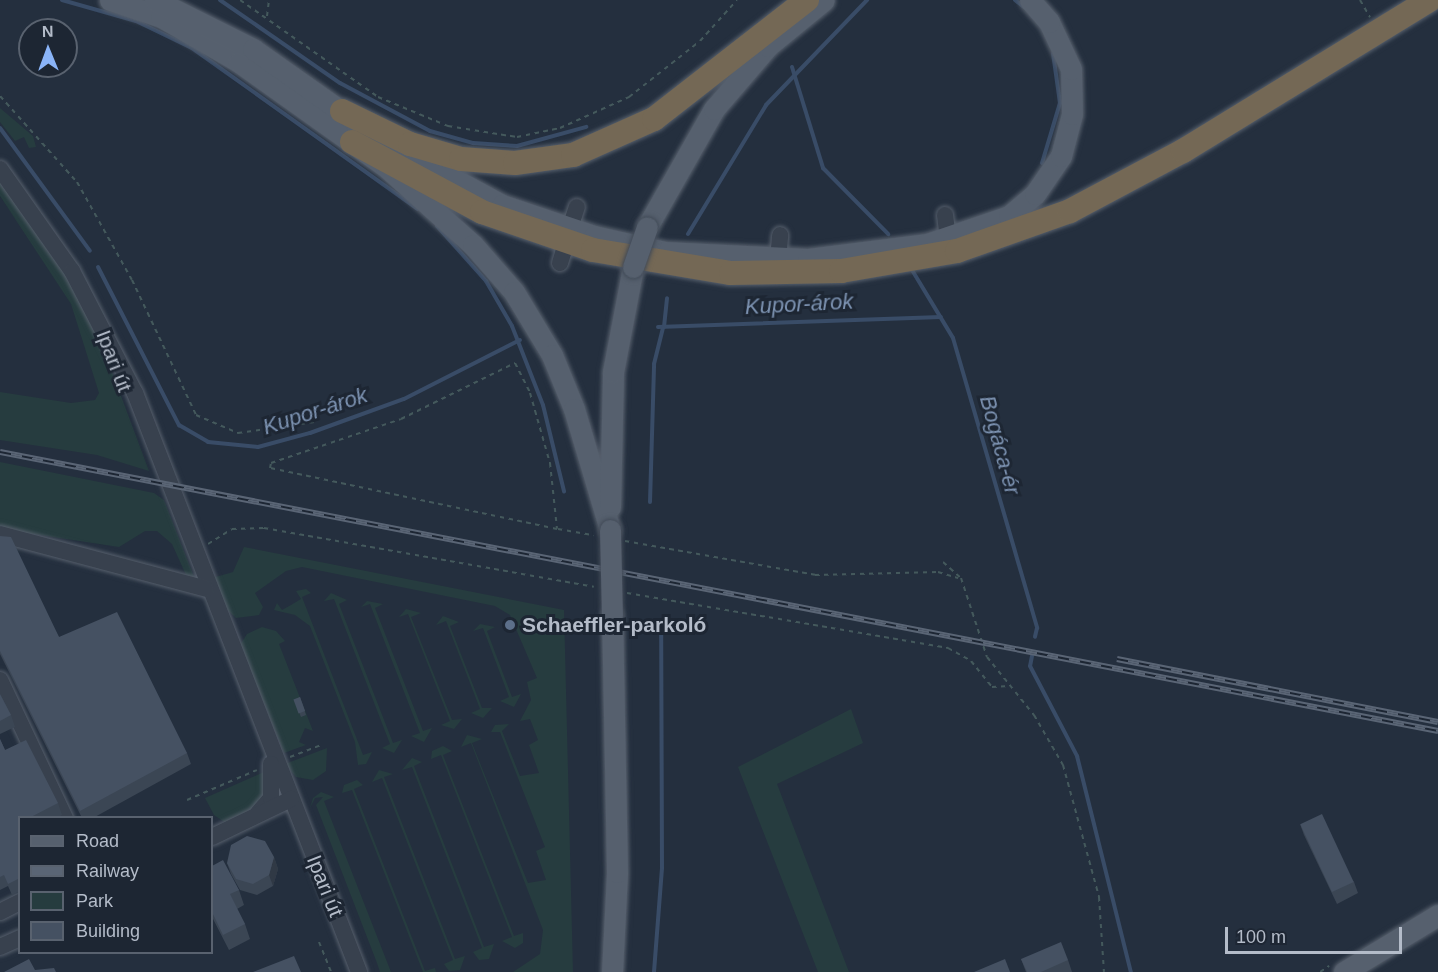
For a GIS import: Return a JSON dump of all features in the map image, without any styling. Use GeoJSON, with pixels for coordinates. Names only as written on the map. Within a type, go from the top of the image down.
{"type":"FeatureCollection","features":[{"type":"Feature","properties":{"kind":"highway"},"geometry":{"type":"LineString","coordinates":[[352,142],[466,204],[565,245],[639,261],[765,274],[901,263],[986,243],[1126,183],[1429,0]]}},
{"type":"Feature","properties":{"kind":"highway"},"geometry":{"type":"LineString","coordinates":[[342,111],[410,144],[461,159],[515,163],[573,155],[619,139],[672,107],[816,2]]}},
{"type":"Feature","properties":{"kind":"main road"},"geometry":{"type":"LineString","coordinates":[[110,0],[161,17],[213,46],[352,142],[448,220],[514,292],[564,383],[606,508],[611,536],[617,872],[612,972]]}},
{"type":"Feature","properties":{"kind":"main road"},"geometry":{"type":"LineString","coordinates":[[155,0],[253,50],[447,179],[565,245],[778,260],[858,256],[948,238],[998,222],[1023,206],[1044,184],[1066,142],[1071,69],[1049,22],[1030,0]]}},
{"type":"Feature","properties":{"kind":"main road"},"geometry":{"type":"LineString","coordinates":[[606,508],[613,372],[633,267],[647,226],[714,109],[761,52],[816,2]]}},
{"type":"Feature","properties":{"kind":"main road"},"geometry":{"type":"LineString","coordinates":[[1344,972],[1438,915]]}},
{"type":"Feature","properties":{"kind":"street"},"geometry":{"type":"LineString","coordinates":[[0,170],[54,242],[94,311]]}},
{"type":"Feature","properties":{"kind":"street"},"geometry":{"type":"LineString","coordinates":[[565,245],[577,207]]}},
{"type":"Feature","properties":{"kind":"street"},"geometry":{"type":"LineString","coordinates":[[945,215],[948,238]]}},
{"type":"Feature","properties":{"kind":"street"},"geometry":{"type":"LineString","coordinates":[[778,260],[780,235]]}},
{"type":"Feature","properties":{"kind":"street","name":"Ipari út"},"geometry":{"type":"LineString","coordinates":[[94,311],[139,402],[246,685],[272,764],[291,799],[359,972]]}},
{"type":"Feature","properties":{"kind":"street","name":"Ipari út"},"geometry":{"type":"LineString","coordinates":[[94,311],[206,589],[226,633]]}},
{"type":"Feature","properties":{"kind":"street"},"geometry":{"type":"LineString","coordinates":[[0,534],[206,589]]}},
{"type":"Feature","properties":{"kind":"street"},"geometry":{"type":"LineString","coordinates":[[0,680],[64,816]]}},
{"type":"Feature","properties":{"kind":"street","name":"Ipari út"},"geometry":{"type":"LineString","coordinates":[[246,685],[285,773],[291,799]]}},
{"type":"Feature","properties":{"kind":"street"},"geometry":{"type":"LineString","coordinates":[[257,814],[271,798],[272,764]]}},
{"type":"Feature","properties":{"kind":"street"},"geometry":{"type":"LineString","coordinates":[[213,836],[291,799]]}},
{"type":"Feature","properties":{"kind":"street"},"geometry":{"type":"LineString","coordinates":[[0,912],[18,903]]}},
{"type":"Feature","properties":{"kind":"street"},"geometry":{"type":"LineString","coordinates":[[0,947],[18,939]]}},
{"type":"Feature","properties":{"kind":"path"},"geometry":{"type":"LineString","coordinates":[[240,0],[267,16],[378,97],[447,126],[517,137],[560,128],[629,97],[700,40],[737,0]]}},
{"type":"Feature","properties":{"kind":"path"},"geometry":{"type":"LineString","coordinates":[[267,16],[268,0]]}},
{"type":"Feature","properties":{"kind":"path"},"geometry":{"type":"LineString","coordinates":[[0,96],[77,182],[132,280],[196,415],[238,433],[314,422]]}},
{"type":"Feature","properties":{"kind":"path"},"geometry":{"type":"LineString","coordinates":[[557,529],[550,463],[531,393],[515,363],[401,419],[270,468],[557,529],[611,536],[815,575],[938,572],[961,578]]}},
{"type":"Feature","properties":{"kind":"path"},"geometry":{"type":"LineString","coordinates":[[196,549],[232,529],[264,528],[597,587]]}},
{"type":"Feature","properties":{"kind":"path"},"geometry":{"type":"LineString","coordinates":[[943,562],[961,578],[987,657],[1054,747],[1072,791],[1105,932],[1104,972]]}},
{"type":"Feature","properties":{"kind":"path"},"geometry":{"type":"LineString","coordinates":[[629,593],[948,648],[971,661],[992,687],[1009,686]]}},
{"type":"Feature","properties":{"kind":"path"},"geometry":{"type":"LineString","coordinates":[[187,800],[321,745]]}},
{"type":"Feature","properties":{"kind":"path"},"geometry":{"type":"LineString","coordinates":[[319,942],[331,972]]}},
{"type":"Feature","properties":{"kind":"green space"},"geometry":{"type":"Polygon","coordinates":[[[0,108],[33,136],[36,147],[29,148],[24,137],[15,141],[0,122],[0,108]]]}},
{"type":"Feature","properties":{"kind":"green space"},"geometry":{"type":"Polygon","coordinates":[[[0,182],[58,260],[99,337],[149,471],[97,455],[0,440],[0,392],[71,403],[95,400],[99,393],[71,304],[0,196],[0,182]]]}},
{"type":"Feature","properties":{"kind":"green space"},"geometry":{"type":"Polygon","coordinates":[[[0,462],[154,493],[164,500],[194,577],[186,575],[172,544],[157,531],[145,531],[119,547],[0,529],[0,462]]]}},
{"type":"Feature","properties":{"kind":"green space"},"geometry":{"type":"Polygon","coordinates":[[[244,547],[564,610],[573,972],[513,972],[540,954],[543,930],[471,743],[461,747],[467,735],[482,739],[472,743],[528,883],[546,880],[536,851],[545,847],[500,732],[491,732],[495,725],[509,724],[502,731],[520,776],[539,773],[529,745],[538,740],[530,719],[520,721],[531,700],[527,682],[537,678],[510,615],[495,606],[302,567],[286,571],[255,593],[263,607],[259,615],[236,618],[223,606],[212,578],[233,572],[244,547]]]}},
{"type":"Feature","properties":{"kind":"green space"},"geometry":{"type":"Polygon","coordinates":[[[306,589],[311,593],[302,597],[363,755],[372,752],[366,764],[358,765],[355,742],[310,626],[295,615],[274,610],[277,603],[282,610],[301,599],[296,591],[306,589]]]}},
{"type":"Feature","properties":{"kind":"green space"},"geometry":{"type":"Polygon","coordinates":[[[331,593],[347,600],[339,604],[393,743],[402,740],[394,753],[382,748],[390,744],[334,599],[324,601],[331,593]]]}},
{"type":"Feature","properties":{"kind":"green space"},"geometry":{"type":"Polygon","coordinates":[[[367,601],[383,604],[375,608],[423,731],[432,728],[424,742],[411,736],[420,733],[370,604],[361,607],[367,601]]]}},
{"type":"Feature","properties":{"kind":"green space"},"geometry":{"type":"Polygon","coordinates":[[[406,609],[421,613],[411,617],[452,720],[462,719],[454,729],[441,725],[450,721],[408,614],[399,617],[406,609]]]}},
{"type":"Feature","properties":{"kind":"green space"},"geometry":{"type":"Polygon","coordinates":[[[443,616],[459,622],[450,626],[482,708],[492,708],[483,718],[471,713],[480,709],[446,621],[436,625],[443,616]]]}},
{"type":"Feature","properties":{"kind":"green space"},"geometry":{"type":"Polygon","coordinates":[[[480,624],[495,627],[487,631],[512,697],[521,694],[514,707],[500,701],[509,697],[483,628],[473,631],[480,624]]]}},
{"type":"Feature","properties":{"kind":"green space"},"geometry":{"type":"Polygon","coordinates":[[[262,627],[276,631],[285,641],[279,644],[313,731],[305,728],[299,742],[306,745],[284,753],[240,645],[247,634],[262,627]]]}},
{"type":"Feature","properties":{"kind":"green space"},"geometry":{"type":"Polygon","coordinates":[[[851,709],[863,743],[777,784],[849,972],[818,972],[738,767],[851,709]]]}},
{"type":"Feature","properties":{"kind":"green space"},"geometry":{"type":"Polygon","coordinates":[[[443,746],[452,751],[443,755],[514,936],[523,933],[523,943],[515,948],[502,941],[512,937],[441,755],[431,759],[432,751],[443,746]]]}},
{"type":"Feature","properties":{"kind":"green space"},"geometry":{"type":"Polygon","coordinates":[[[327,748],[326,771],[313,780],[296,777],[285,764],[327,748]]]}},
{"type":"Feature","properties":{"kind":"green space"},"geometry":{"type":"Polygon","coordinates":[[[412,758],[422,762],[414,766],[484,947],[494,944],[489,959],[479,960],[473,952],[482,948],[412,767],[402,770],[412,758]]]}},
{"type":"Feature","properties":{"kind":"green space"},"geometry":{"type":"Polygon","coordinates":[[[379,770],[393,774],[384,777],[455,959],[465,956],[460,970],[449,971],[444,964],[453,960],[382,778],[372,782],[379,770]]]}},
{"type":"Feature","properties":{"kind":"green space"},"geometry":{"type":"Polygon","coordinates":[[[264,772],[267,795],[256,806],[226,823],[214,815],[205,798],[264,772]]]}},
{"type":"Feature","properties":{"kind":"green space"},"geometry":{"type":"Polygon","coordinates":[[[357,780],[363,785],[354,789],[425,971],[435,968],[436,972],[423,972],[352,790],[342,793],[344,785],[357,780]]]}},
{"type":"Feature","properties":{"kind":"green space"},"geometry":{"type":"Polygon","coordinates":[[[321,792],[334,797],[324,801],[391,972],[380,972],[316,805],[323,797],[315,798],[310,808],[313,798],[321,792]]]}},
{"type":"Feature","properties":{"kind":"building"},"geometry":{"type":"Polygon","coordinates":[[[0,536],[11,537],[59,637],[117,612],[187,753],[80,811],[0,651],[0,536]]]}},
{"type":"Feature","properties":{"kind":"building"},"geometry":{"type":"Polygon","coordinates":[[[0,694],[11,715],[0,721],[0,694]]]}},
{"type":"Feature","properties":{"kind":"building"},"geometry":{"type":"Polygon","coordinates":[[[300,697],[305,711],[299,713],[293,699],[300,697]]]}},
{"type":"Feature","properties":{"kind":"building"},"geometry":{"type":"Polygon","coordinates":[[[0,739],[5,750],[26,740],[58,803],[33,816],[18,816],[18,879],[8,884],[4,875],[0,877],[0,739]]]}},
{"type":"Feature","properties":{"kind":"building"},"geometry":{"type":"Polygon","coordinates":[[[1322,814],[1354,882],[1332,892],[1300,824],[1322,814]]]}},
{"type":"Feature","properties":{"kind":"building"},"geometry":{"type":"Polygon","coordinates":[[[247,836],[265,841],[274,857],[269,875],[253,884],[236,879],[227,863],[231,845],[247,836]]]}},
{"type":"Feature","properties":{"kind":"building"},"geometry":{"type":"Polygon","coordinates":[[[223,860],[239,890],[230,894],[245,924],[223,935],[213,914],[213,865],[223,860]]]}},
{"type":"Feature","properties":{"kind":"building"},"geometry":{"type":"Polygon","coordinates":[[[1061,942],[1068,960],[1041,972],[1027,972],[1021,959],[1061,942]]]}},
{"type":"Feature","properties":{"kind":"building"},"geometry":{"type":"Polygon","coordinates":[[[294,956],[301,972],[253,972],[294,956]]]}},
{"type":"Feature","properties":{"kind":"building"},"geometry":{"type":"Polygon","coordinates":[[[29,959],[35,970],[54,968],[56,972],[4,972],[29,959]]]}},
{"type":"Feature","properties":{"kind":"building"},"geometry":{"type":"Polygon","coordinates":[[[1005,959],[1010,972],[974,972],[1005,959]]]}},
{"type":"Feature","properties":{"kind":"waterway"},"geometry":{"type":"LineString","coordinates":[[62,0],[136,21],[192,48],[418,209]]}},
{"type":"Feature","properties":{"kind":"waterway"},"geometry":{"type":"LineString","coordinates":[[220,0],[340,83],[430,131],[473,143],[517,146],[586,127]]}},
{"type":"Feature","properties":{"kind":"waterway"},"geometry":{"type":"LineString","coordinates":[[688,234],[766,105],[867,0]]}},
{"type":"Feature","properties":{"kind":"waterway"},"geometry":{"type":"LineString","coordinates":[[1015,0],[1024,7]]}},
{"type":"Feature","properties":{"kind":"waterway"},"geometry":{"type":"LineString","coordinates":[[1042,163],[1060,103],[1053,53]]}},
{"type":"Feature","properties":{"kind":"waterway","name":"Bogáca-ér"},"geometry":{"type":"LineString","coordinates":[[792,67],[823,168],[888,234]]}},
{"type":"Feature","properties":{"kind":"waterway","name":"Kupor-árok"},"geometry":{"type":"LineString","coordinates":[[0,128],[90,251]]}},
{"type":"Feature","properties":{"kind":"waterway"},"geometry":{"type":"LineString","coordinates":[[437,226],[486,281],[512,326],[543,405],[564,491]]}},
{"type":"Feature","properties":{"kind":"waterway","name":"Kupor-árok"},"geometry":{"type":"LineString","coordinates":[[98,267],[179,425],[208,442],[258,447],[310,433],[404,399],[520,340]]}},
{"type":"Feature","properties":{"kind":"waterway","name":"Bogáca-ér"},"geometry":{"type":"LineString","coordinates":[[912,270],[953,338],[1037,628],[1035,637]]}},
{"type":"Feature","properties":{"kind":"waterway"},"geometry":{"type":"LineString","coordinates":[[664,327],[667,298]]}},
{"type":"Feature","properties":{"kind":"waterway","name":"Kupor-árok"},"geometry":{"type":"LineString","coordinates":[[658,327],[941,317]]}},
{"type":"Feature","properties":{"kind":"waterway"},"geometry":{"type":"LineString","coordinates":[[650,502],[654,364],[663,328]]}},
{"type":"Feature","properties":{"kind":"waterway"},"geometry":{"type":"LineString","coordinates":[[654,972],[662,868],[661,622]]}},
{"type":"Feature","properties":{"kind":"waterway","name":"Bogáca-ér"},"geometry":{"type":"LineString","coordinates":[[1032,656],[1030,666],[1077,756],[1131,972]]}},
{"type":"Feature","properties":{"kind":"railway"},"geometry":{"type":"LineString","coordinates":[[0,452],[1438,731]]}},
{"type":"Feature","properties":{"kind":"railway"},"geometry":{"type":"LineString","coordinates":[[1117,659],[1438,722]]}},
{"type":"Feature","properties":{"kind":"place","name":"Schaeffler-parkoló"},"geometry":{"type":"Point","coordinates":[510,625]}}]}
